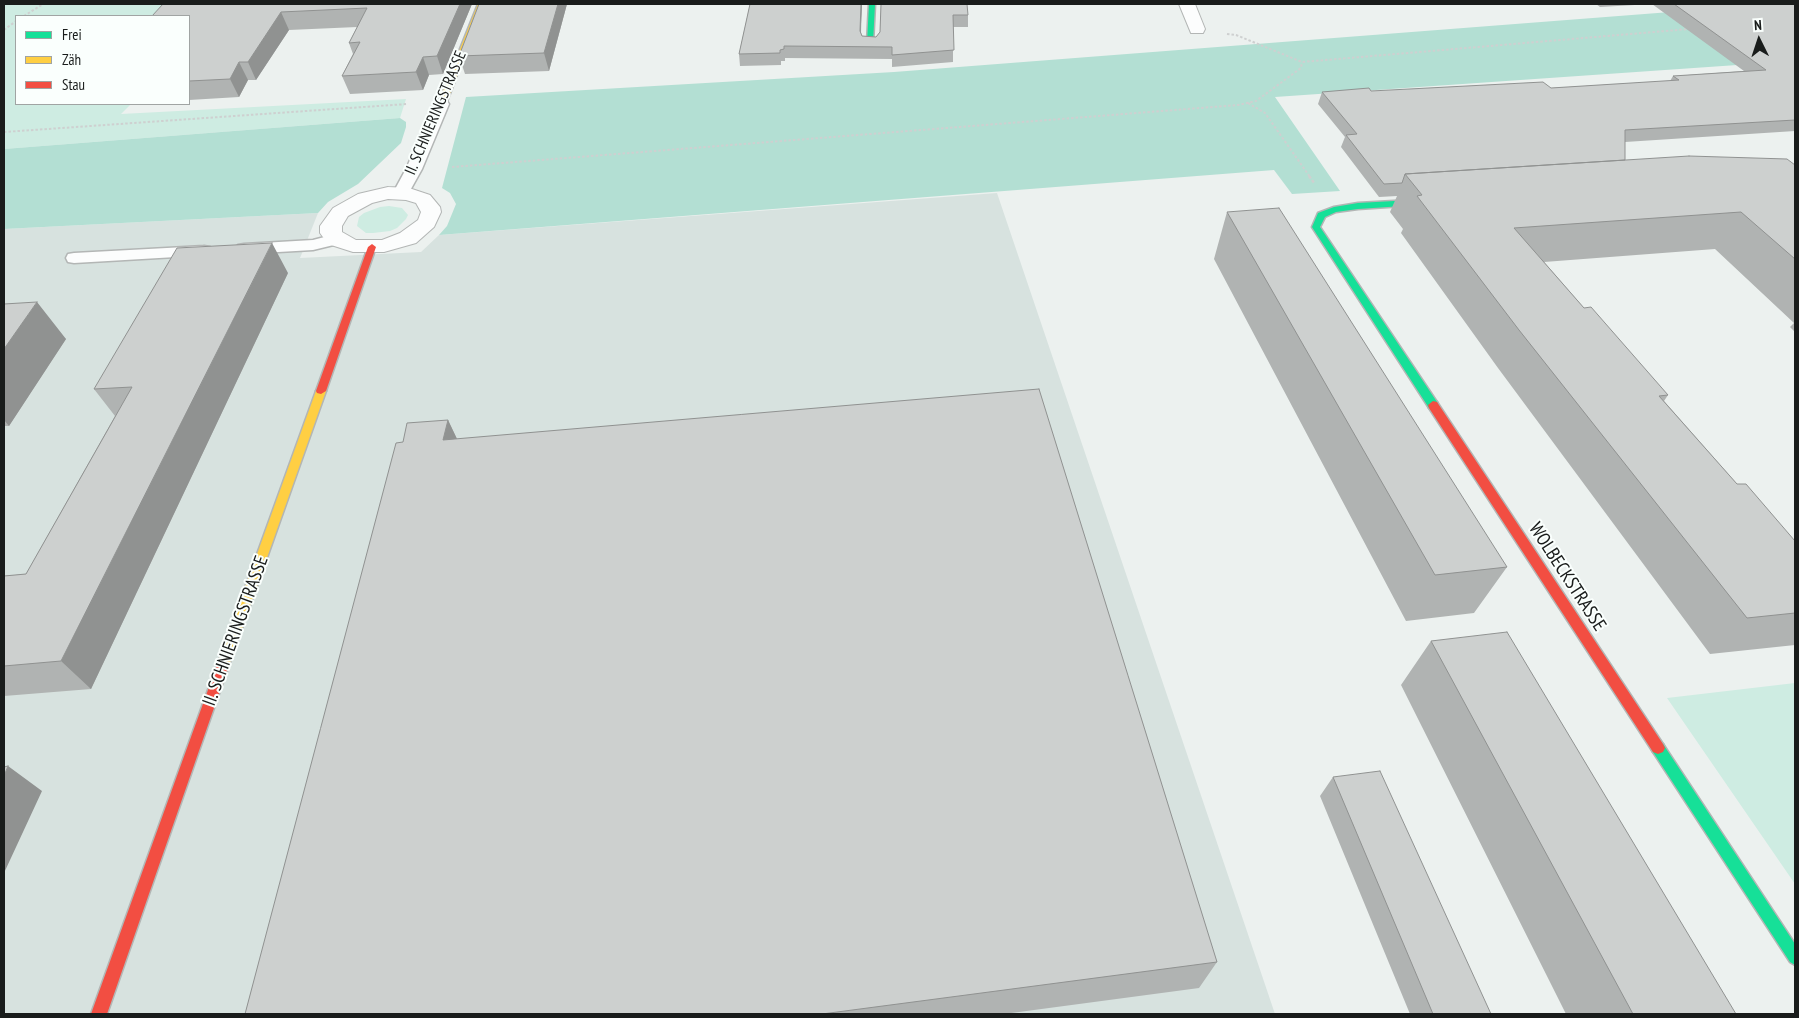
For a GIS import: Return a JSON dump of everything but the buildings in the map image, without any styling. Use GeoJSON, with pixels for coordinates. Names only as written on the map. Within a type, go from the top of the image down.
{"type":"FeatureCollection","features":[{"type":"Feature","properties":{"kind":"street","name":"II. SCHNIERINGSTRASSE"},"geometry":{"type":"LineString","coordinates":[[442,104],[481,4]]}},
{"type":"Feature","properties":{"kind":"street"},"geometry":{"type":"LineString","coordinates":[[870,43],[872,4]]}},
{"type":"Feature","properties":{"kind":"street"},"geometry":{"type":"LineString","coordinates":[[1187,4],[1197,29]]}},
{"type":"Feature","properties":{"kind":"street","name":"II. SCHNIERINGSTRASSE"},"geometry":{"type":"LineString","coordinates":[[388,193],[401,193],[423,199],[430,207],[430,218],[418,232],[408,238],[372,247],[352,246],[336,239],[331,233],[331,226],[340,212],[365,198],[388,193]]}},
{"type":"Feature","properties":{"kind":"street"},"geometry":{"type":"LineString","coordinates":[[1334,210],[1358,206],[1446,200]]}},
{"type":"Feature","properties":{"kind":"street","name":"WOLBECKSTRASSE"},"geometry":{"type":"LineString","coordinates":[[1334,210],[1321,215],[1316,227],[1795,956]]}},
{"type":"Feature","properties":{"kind":"street","name":"II. SCHNIERINGSTRASSE"},"geometry":{"type":"LineString","coordinates":[[99,1014],[372,247]]}},
{"type":"Feature","properties":{"kind":"lane","name":"II. SCHNIERINGSTRASSE"},"geometry":{"type":"LineString","coordinates":[[401,193],[414,169],[442,104]]}},
{"type":"Feature","properties":{"kind":"lane"},"geometry":{"type":"LineString","coordinates":[[74,258],[313,245],[336,239]]}},
{"type":"Feature","properties":{"kind":"path"},"geometry":{"type":"LineString","coordinates":[[26,15],[43,4]]}},
{"type":"Feature","properties":{"kind":"path"},"geometry":{"type":"LineString","coordinates":[[4,30],[15,23]]}},
{"type":"Feature","properties":{"kind":"path"},"geometry":{"type":"LineString","coordinates":[[1197,29],[1236,35],[1302,62],[1698,28]]}},
{"type":"Feature","properties":{"kind":"path"},"geometry":{"type":"LineString","coordinates":[[414,169],[1247,103],[1256,101],[1301,68],[1302,62]]}},
{"type":"Feature","properties":{"kind":"path"},"geometry":{"type":"LineString","coordinates":[[1247,103],[1265,113],[1334,210]]}},
{"type":"Feature","properties":{"kind":"path"},"geometry":{"type":"LineString","coordinates":[[4,132],[377,106],[442,104]]}},
{"type":"Feature","properties":{"kind":"shaded area"},"geometry":{"type":"Polygon","coordinates":[[[997,193],[1275,1014],[4,1014],[4,229],[318,213],[300,258],[421,252],[439,235],[997,193]]]}},
{"type":"Feature","properties":{"kind":"green space"},"geometry":{"type":"Polygon","coordinates":[[[4,4],[240,4],[190,16],[15,15],[15,105],[130,105],[121,114],[406,99],[400,118],[4,149],[4,4]]]}},
{"type":"Feature","properties":{"kind":"green space"},"geometry":{"type":"Polygon","coordinates":[[[1774,4],[1795,61],[1275,97],[1340,191],[1292,194],[1274,170],[439,235],[447,226],[456,204],[450,193],[442,188],[466,97],[894,72],[1774,4]]]}},
{"type":"Feature","properties":{"kind":"green space"},"geometry":{"type":"Polygon","coordinates":[[[400,118],[406,122],[401,143],[358,184],[328,202],[318,213],[4,229],[4,149],[400,118]]]}},
{"type":"Feature","properties":{"kind":"green space"},"geometry":{"type":"Polygon","coordinates":[[[389,206],[402,208],[408,215],[397,228],[390,231],[366,233],[357,226],[359,217],[364,213],[389,206]]]}},
{"type":"Feature","properties":{"kind":"green space"},"geometry":{"type":"Polygon","coordinates":[[[1795,683],[1795,884],[1667,698],[1795,683]]]}},
{"type":"Feature","properties":{"kind":"traffic: fast"},"geometry":{"type":"LineString","coordinates":[[870,43],[872,4]]}},
{"type":"Feature","properties":{"kind":"traffic: fast"},"geometry":{"type":"LineString","coordinates":[[1430,202],[1358,206],[1334,210],[1321,215],[1316,227],[1433,405]]}},
{"type":"Feature","properties":{"kind":"traffic: fast"},"geometry":{"type":"LineString","coordinates":[[1658,748],[1795,957]]}},
{"type":"Feature","properties":{"kind":"traffic: slow"},"geometry":{"type":"LineString","coordinates":[[442,104],[481,4]]}},
{"type":"Feature","properties":{"kind":"traffic: slow"},"geometry":{"type":"LineString","coordinates":[[223,665],[321,391]]}},
{"type":"Feature","properties":{"kind":"traffic: jam"},"geometry":{"type":"LineString","coordinates":[[321,391],[372,247]]}},
{"type":"Feature","properties":{"kind":"traffic: jam"},"geometry":{"type":"LineString","coordinates":[[1433,405],[1658,748]]}},
{"type":"Feature","properties":{"kind":"traffic: jam"},"geometry":{"type":"LineString","coordinates":[[99,1014],[223,665]]}}]}
